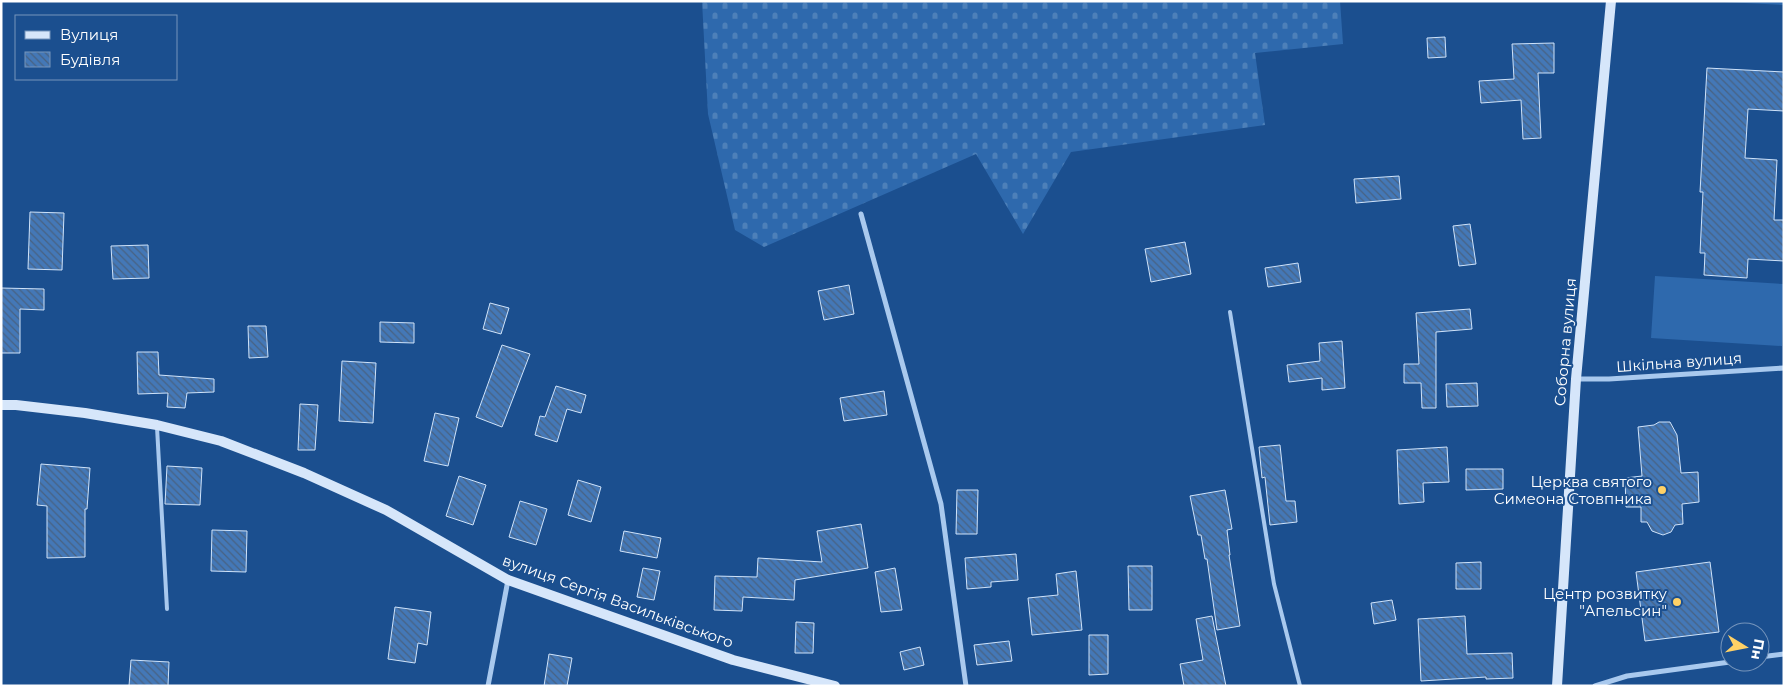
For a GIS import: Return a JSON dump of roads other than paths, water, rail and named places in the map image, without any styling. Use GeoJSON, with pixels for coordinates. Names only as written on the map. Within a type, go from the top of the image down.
{"type":"FeatureCollection","features":[{"type":"Feature","properties":{"kind":"street","name":"Соборна вулиця"},"geometry":{"type":"LineString","coordinates":[[1556,686],[1576,379],[1610,1]]}},
{"type":"Feature","properties":{"kind":"street"},"geometry":{"type":"LineString","coordinates":[[861,214],[941,504],[966,686]]}},
{"type":"Feature","properties":{"kind":"street","name":"Шкільна вулиця"},"geometry":{"type":"LineString","coordinates":[[1576,379],[1609,379],[1784,368]]}},
{"type":"Feature","properties":{"kind":"street","name":"вулиця Сергія Васильківського"},"geometry":{"type":"LineString","coordinates":[[1,406],[85,413],[157,425],[221,441],[304,473],[386,510],[508,580],[733,660],[835,686]]}},
{"type":"Feature","properties":{"kind":"street"},"geometry":{"type":"LineString","coordinates":[[488,686],[508,580]]}},
{"type":"Feature","properties":{"kind":"street"},"geometry":{"type":"LineString","coordinates":[[1770,656],[1784,654]]}},
{"type":"Feature","properties":{"kind":"street"},"geometry":{"type":"LineString","coordinates":[[1595,686],[1627,676],[1720,663]]}},
{"type":"Feature","properties":{"kind":"lane"},"geometry":{"type":"LineString","coordinates":[[1230,312],[1274,584],[1300,686]]}},
{"type":"Feature","properties":{"kind":"lane"},"geometry":{"type":"LineString","coordinates":[[157,425],[167,609]]}},
{"type":"Feature","properties":{"kind":"place","name":"Церква святого Симеона Стовпника"},"geometry":{"type":"Point","coordinates":[1662,490]}},
{"type":"Feature","properties":{"kind":"place","name":"Центр розвитку \"Апельсин\""},"geometry":{"type":"Point","coordinates":[1677,602]}}]}
